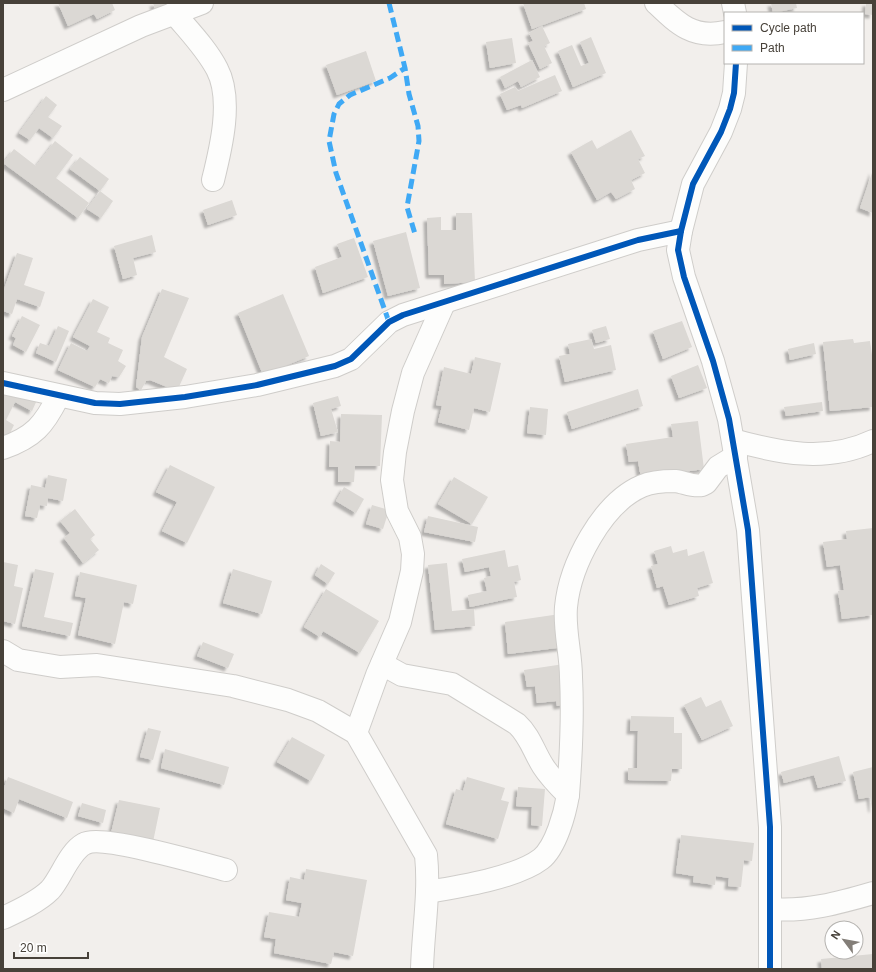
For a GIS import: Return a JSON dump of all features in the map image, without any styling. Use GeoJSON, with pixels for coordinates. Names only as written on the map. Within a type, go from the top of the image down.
{"type":"FeatureCollection","features":[{"type":"Feature","properties":{"kind":"street"},"geometry":{"type":"LineString","coordinates":[[3,90],[141,26],[202,3]]}},
{"type":"Feature","properties":{"kind":"street"},"geometry":{"type":"LineString","coordinates":[[656,3],[676,22],[690,31],[706,35],[724,32]]}},
{"type":"Feature","properties":{"kind":"street"},"geometry":{"type":"LineString","coordinates":[[174,13],[207,53],[218,70],[221,81],[224,100],[224,124],[213,180]]}},
{"type":"Feature","properties":{"kind":"street"},"geometry":{"type":"LineString","coordinates":[[736,64],[734,93],[730,109],[721,132],[694,184],[680,231],[678,250],[679,260],[714,361],[729,418],[748,530],[770,826],[770,969]]}},
{"type":"Feature","properties":{"kind":"street"},"geometry":{"type":"LineString","coordinates":[[3,383],[58,397],[95,403],[120,404],[149,402],[257,385],[335,366],[351,359],[395,319],[638,240],[680,231]]}},
{"type":"Feature","properties":{"kind":"street"},"geometry":{"type":"LineString","coordinates":[[356,733],[382,664],[400,622],[412,571],[413,554],[410,537],[397,511],[394,500],[392,480],[395,452],[403,411],[414,374],[444,303]]}},
{"type":"Feature","properties":{"kind":"street"},"geometry":{"type":"LineString","coordinates":[[3,448],[16,443],[44,423],[58,397]]}},
{"type":"Feature","properties":{"kind":"street"},"geometry":{"type":"LineString","coordinates":[[735,448],[814,455],[851,449],[873,441]]}},
{"type":"Feature","properties":{"kind":"street"},"geometry":{"type":"LineString","coordinates":[[427,892],[468,886],[524,868],[541,859],[551,846],[566,809],[568,795],[571,676],[566,608],[574,575],[584,550],[607,514],[616,503],[629,494],[643,485],[659,482],[706,484],[718,467],[735,448]]}},
{"type":"Feature","properties":{"kind":"street"},"geometry":{"type":"LineString","coordinates":[[3,651],[18,660],[60,667],[103,666],[233,686],[288,700],[318,711],[356,733],[426,855],[428,875],[422,969]]}},
{"type":"Feature","properties":{"kind":"street"},"geometry":{"type":"LineString","coordinates":[[382,664],[402,675],[452,684],[517,724],[525,732],[543,766],[553,780],[568,795]]}},
{"type":"Feature","properties":{"kind":"street"},"geometry":{"type":"LineString","coordinates":[[3,918],[19,911],[50,890],[76,850],[89,842],[121,844],[226,870]]}},
{"type":"Feature","properties":{"kind":"street"},"geometry":{"type":"LineString","coordinates":[[770,909],[798,910],[850,900],[873,893]]}},
{"type":"Feature","properties":{"kind":"building"},"geometry":{"type":"Polygon","coordinates":[[[58,3],[112,3],[115,10],[97,19],[94,14],[68,26],[58,3]]]}},
{"type":"Feature","properties":{"kind":"building"},"geometry":{"type":"Polygon","coordinates":[[[153,3],[170,3],[155,9],[153,3]]]}},
{"type":"Feature","properties":{"kind":"building"},"geometry":{"type":"Polygon","coordinates":[[[523,3],[584,3],[586,9],[532,29],[523,3]]]}},
{"type":"Feature","properties":{"kind":"building"},"geometry":{"type":"Polygon","coordinates":[[[771,3],[796,3],[797,8],[773,12],[771,3]]]}},
{"type":"Feature","properties":{"kind":"building"},"geometry":{"type":"Polygon","coordinates":[[[866,3],[873,3],[873,15],[865,14],[866,3]]]}},
{"type":"Feature","properties":{"kind":"building"},"geometry":{"type":"Polygon","coordinates":[[[542,26],[550,43],[544,46],[552,63],[540,69],[528,43],[533,41],[529,33],[542,26]]]}},
{"type":"Feature","properties":{"kind":"building"},"geometry":{"type":"Polygon","coordinates":[[[591,37],[606,73],[573,87],[558,51],[572,45],[581,66],[589,63],[580,42],[591,37]]]}},
{"type":"Feature","properties":{"kind":"building"},"geometry":{"type":"Polygon","coordinates":[[[512,38],[516,63],[490,68],[486,42],[512,38]]]}},
{"type":"Feature","properties":{"kind":"building"},"geometry":{"type":"Polygon","coordinates":[[[366,51],[376,81],[337,95],[326,65],[366,51]]]}},
{"type":"Feature","properties":{"kind":"building"},"geometry":{"type":"Polygon","coordinates":[[[532,60],[540,77],[521,87],[518,81],[505,88],[500,77],[532,60]]]}},
{"type":"Feature","properties":{"kind":"building"},"geometry":{"type":"Polygon","coordinates":[[[555,75],[562,91],[522,108],[521,105],[507,110],[500,94],[515,87],[518,91],[555,75]]]}},
{"type":"Feature","properties":{"kind":"building"},"geometry":{"type":"Polygon","coordinates":[[[46,96],[57,105],[48,117],[62,126],[53,138],[39,128],[30,140],[19,133],[46,96]]]}},
{"type":"Feature","properties":{"kind":"building"},"geometry":{"type":"Polygon","coordinates":[[[631,130],[645,156],[638,159],[645,173],[631,180],[635,189],[616,199],[611,192],[597,200],[571,152],[592,140],[597,149],[631,130]]]}},
{"type":"Feature","properties":{"kind":"building"},"geometry":{"type":"Polygon","coordinates":[[[55,141],[73,155],[56,178],[89,203],[78,218],[3,163],[14,149],[36,166],[55,141]]]}},
{"type":"Feature","properties":{"kind":"building"},"geometry":{"type":"Polygon","coordinates":[[[80,157],[109,179],[100,191],[70,169],[80,157]]]}},
{"type":"Feature","properties":{"kind":"building"},"geometry":{"type":"Polygon","coordinates":[[[873,170],[873,213],[860,208],[873,170]]]}},
{"type":"Feature","properties":{"kind":"building"},"geometry":{"type":"Polygon","coordinates":[[[100,191],[113,201],[101,218],[87,209],[100,191]]]}},
{"type":"Feature","properties":{"kind":"building"},"geometry":{"type":"Polygon","coordinates":[[[232,200],[237,215],[208,225],[203,210],[232,200]]]}},
{"type":"Feature","properties":{"kind":"building"},"geometry":{"type":"Polygon","coordinates":[[[456,213],[472,213],[475,282],[444,284],[444,275],[429,275],[427,218],[441,217],[441,230],[456,230],[456,213]]]}},
{"type":"Feature","properties":{"kind":"building"},"geometry":{"type":"Polygon","coordinates":[[[406,232],[420,288],[388,296],[373,241],[406,232]]]}},
{"type":"Feature","properties":{"kind":"building"},"geometry":{"type":"Polygon","coordinates":[[[152,235],[156,252],[133,258],[137,275],[123,279],[114,246],[152,235]]]}},
{"type":"Feature","properties":{"kind":"building"},"geometry":{"type":"Polygon","coordinates":[[[354,238],[368,277],[323,293],[315,267],[342,257],[337,244],[354,238]]]}},
{"type":"Feature","properties":{"kind":"building"},"geometry":{"type":"Polygon","coordinates":[[[17,253],[33,258],[24,285],[45,292],[40,307],[17,299],[12,314],[3,311],[3,292],[17,253]]]}},
{"type":"Feature","properties":{"kind":"building"},"geometry":{"type":"Polygon","coordinates":[[[162,289],[189,298],[164,357],[187,369],[177,391],[150,380],[146,381],[141,390],[136,387],[142,337],[162,289]]]}},
{"type":"Feature","properties":{"kind":"building"},"geometry":{"type":"Polygon","coordinates":[[[283,294],[309,356],[263,375],[238,313],[283,294]]]}},
{"type":"Feature","properties":{"kind":"building"},"geometry":{"type":"Polygon","coordinates":[[[93,299],[109,307],[97,332],[110,338],[108,343],[123,350],[118,361],[126,366],[119,377],[112,376],[109,383],[100,379],[95,387],[58,370],[71,343],[87,351],[90,346],[73,337],[93,299]]]}},
{"type":"Feature","properties":{"kind":"building"},"geometry":{"type":"Polygon","coordinates":[[[22,316],[40,325],[26,352],[13,345],[16,338],[12,336],[22,316]]]}},
{"type":"Feature","properties":{"kind":"building"},"geometry":{"type":"Polygon","coordinates":[[[682,321],[692,347],[663,359],[653,331],[682,321]]]}},
{"type":"Feature","properties":{"kind":"building"},"geometry":{"type":"Polygon","coordinates":[[[58,326],[69,331],[56,362],[36,353],[40,343],[49,346],[58,326]]]}},
{"type":"Feature","properties":{"kind":"building"},"geometry":{"type":"Polygon","coordinates":[[[606,326],[610,339],[596,343],[592,330],[606,326]]]}},
{"type":"Feature","properties":{"kind":"building"},"geometry":{"type":"Polygon","coordinates":[[[591,339],[594,349],[611,345],[616,370],[565,382],[559,356],[570,354],[568,344],[591,339]]]}},
{"type":"Feature","properties":{"kind":"building"},"geometry":{"type":"Polygon","coordinates":[[[853,339],[854,343],[870,341],[873,355],[873,407],[830,411],[823,342],[853,339]]]}},
{"type":"Feature","properties":{"kind":"building"},"geometry":{"type":"Polygon","coordinates":[[[814,343],[816,354],[790,360],[788,349],[814,343]]]}},
{"type":"Feature","properties":{"kind":"building"},"geometry":{"type":"Polygon","coordinates":[[[475,357],[501,363],[490,412],[474,408],[469,430],[438,422],[442,406],[436,405],[444,367],[471,374],[475,357]]]}},
{"type":"Feature","properties":{"kind":"building"},"geometry":{"type":"Polygon","coordinates":[[[698,365],[707,388],[679,398],[671,376],[698,365]]]}},
{"type":"Feature","properties":{"kind":"building"},"geometry":{"type":"Polygon","coordinates":[[[3,387],[37,400],[32,411],[15,402],[6,420],[14,425],[8,437],[3,435],[3,387]]]}},
{"type":"Feature","properties":{"kind":"building"},"geometry":{"type":"Polygon","coordinates":[[[638,389],[643,406],[572,429],[567,412],[638,389]]]}},
{"type":"Feature","properties":{"kind":"building"},"geometry":{"type":"Polygon","coordinates":[[[338,396],[341,406],[331,409],[338,432],[321,436],[313,403],[338,396]]]}},
{"type":"Feature","properties":{"kind":"building"},"geometry":{"type":"Polygon","coordinates":[[[822,402],[823,411],[786,416],[784,407],[822,402]]]}},
{"type":"Feature","properties":{"kind":"building"},"geometry":{"type":"Polygon","coordinates":[[[530,407],[548,409],[546,435],[527,433],[530,407]]]}},
{"type":"Feature","properties":{"kind":"building"},"geometry":{"type":"Polygon","coordinates":[[[341,414],[382,415],[380,466],[355,466],[354,482],[338,482],[338,467],[329,467],[330,441],[340,442],[341,414]]]}},
{"type":"Feature","properties":{"kind":"building"},"geometry":{"type":"Polygon","coordinates":[[[698,421],[704,469],[641,478],[638,461],[629,462],[626,444],[673,437],[671,424],[698,421]]]}},
{"type":"Feature","properties":{"kind":"building"},"geometry":{"type":"Polygon","coordinates":[[[170,465],[215,487],[187,543],[162,531],[177,502],[156,492],[170,465]]]}},
{"type":"Feature","properties":{"kind":"building"},"geometry":{"type":"Polygon","coordinates":[[[48,475],[67,479],[63,501],[48,498],[47,506],[40,505],[37,518],[25,516],[31,485],[45,488],[48,475]]]}},
{"type":"Feature","properties":{"kind":"building"},"geometry":{"type":"Polygon","coordinates":[[[454,477],[488,497],[472,524],[438,504],[454,477]]]}},
{"type":"Feature","properties":{"kind":"building"},"geometry":{"type":"Polygon","coordinates":[[[344,487],[364,499],[356,513],[336,501],[344,487]]]}},
{"type":"Feature","properties":{"kind":"building"},"geometry":{"type":"Polygon","coordinates":[[[372,505],[389,510],[383,529],[366,524],[372,505]]]}},
{"type":"Feature","properties":{"kind":"building"},"geometry":{"type":"Polygon","coordinates":[[[75,509],[95,535],[90,539],[99,550],[83,563],[64,538],[70,533],[60,521],[75,509]]]}},
{"type":"Feature","properties":{"kind":"building"},"geometry":{"type":"Polygon","coordinates":[[[428,516],[478,527],[475,542],[424,532],[428,516]]]}},
{"type":"Feature","properties":{"kind":"building"},"geometry":{"type":"Polygon","coordinates":[[[873,528],[873,615],[842,619],[838,591],[844,590],[840,565],[827,567],[823,542],[847,539],[846,531],[873,528]]]}},
{"type":"Feature","properties":{"kind":"building"},"geometry":{"type":"Polygon","coordinates":[[[671,546],[673,553],[687,549],[688,556],[704,551],[713,583],[697,588],[699,596],[669,605],[663,586],[657,588],[651,566],[658,564],[654,551],[671,546]]]}},
{"type":"Feature","properties":{"kind":"building"},"geometry":{"type":"Polygon","coordinates":[[[505,550],[508,567],[518,565],[521,580],[514,582],[517,597],[470,607],[468,595],[487,591],[484,578],[491,576],[489,567],[465,572],[462,559],[505,550]]]}},
{"type":"Feature","properties":{"kind":"building"},"geometry":{"type":"Polygon","coordinates":[[[3,562],[18,565],[14,586],[23,588],[15,624],[3,621],[3,562]]]}},
{"type":"Feature","properties":{"kind":"building"},"geometry":{"type":"Polygon","coordinates":[[[447,563],[452,611],[474,609],[475,626],[435,630],[428,565],[447,563]]]}},
{"type":"Feature","properties":{"kind":"building"},"geometry":{"type":"Polygon","coordinates":[[[321,564],[335,573],[328,584],[315,575],[321,564]]]}},
{"type":"Feature","properties":{"kind":"building"},"geometry":{"type":"Polygon","coordinates":[[[35,569],[54,573],[44,617],[73,623],[70,636],[22,626],[35,569]]]}},
{"type":"Feature","properties":{"kind":"building"},"geometry":{"type":"Polygon","coordinates":[[[233,569],[272,581],[262,614],[223,603],[233,569]]]}},
{"type":"Feature","properties":{"kind":"building"},"geometry":{"type":"Polygon","coordinates":[[[80,572],[137,585],[133,604],[124,602],[115,644],[78,635],[86,598],[75,596],[80,572]]]}},
{"type":"Feature","properties":{"kind":"building"},"geometry":{"type":"Polygon","coordinates":[[[326,589],[379,621],[360,653],[323,631],[320,637],[304,627],[326,589]]]}},
{"type":"Feature","properties":{"kind":"building"},"geometry":{"type":"Polygon","coordinates":[[[560,614],[565,647],[508,654],[505,622],[560,614]]]}},
{"type":"Feature","properties":{"kind":"building"},"geometry":{"type":"Polygon","coordinates":[[[203,642],[234,654],[228,668],[197,656],[203,642]]]}},
{"type":"Feature","properties":{"kind":"building"},"geometry":{"type":"Polygon","coordinates":[[[564,664],[570,704],[557,706],[556,701],[537,703],[535,686],[527,687],[524,670],[564,664]]]}},
{"type":"Feature","properties":{"kind":"building"},"geometry":{"type":"Polygon","coordinates":[[[701,697],[706,707],[721,700],[733,726],[702,740],[684,705],[701,697]]]}},
{"type":"Feature","properties":{"kind":"building"},"geometry":{"type":"Polygon","coordinates":[[[631,716],[674,717],[674,733],[682,733],[682,769],[672,769],[671,781],[628,780],[628,768],[637,768],[638,731],[630,731],[631,716]]]}},
{"type":"Feature","properties":{"kind":"building"},"geometry":{"type":"Polygon","coordinates":[[[148,728],[161,731],[153,760],[140,757],[148,728]]]}},
{"type":"Feature","properties":{"kind":"building"},"geometry":{"type":"Polygon","coordinates":[[[292,737],[325,755],[311,781],[277,762],[292,737]]]}},
{"type":"Feature","properties":{"kind":"building"},"geometry":{"type":"Polygon","coordinates":[[[165,749],[229,767],[224,785],[161,768],[165,749]]]}},
{"type":"Feature","properties":{"kind":"building"},"geometry":{"type":"Polygon","coordinates":[[[839,756],[846,781],[818,788],[814,775],[784,783],[781,772],[839,756]]]}},
{"type":"Feature","properties":{"kind":"building"},"geometry":{"type":"Polygon","coordinates":[[[873,767],[872,809],[870,797],[859,799],[853,772],[873,767]]]}},
{"type":"Feature","properties":{"kind":"building"},"geometry":{"type":"Polygon","coordinates":[[[8,777],[73,802],[67,818],[19,799],[14,813],[3,808],[3,790],[8,777]]]}},
{"type":"Feature","properties":{"kind":"building"},"geometry":{"type":"Polygon","coordinates":[[[467,777],[505,788],[501,800],[509,802],[498,839],[446,824],[456,789],[463,791],[467,777]]]}},
{"type":"Feature","properties":{"kind":"building"},"geometry":{"type":"Polygon","coordinates":[[[518,787],[545,789],[542,826],[531,825],[532,807],[516,806],[518,787]]]}},
{"type":"Feature","properties":{"kind":"building"},"geometry":{"type":"Polygon","coordinates":[[[119,800],[160,808],[153,842],[111,833],[119,800]]]}},
{"type":"Feature","properties":{"kind":"building"},"geometry":{"type":"Polygon","coordinates":[[[82,803],[106,810],[103,823],[78,816],[82,803]]]}},
{"type":"Feature","properties":{"kind":"building"},"geometry":{"type":"Polygon","coordinates":[[[681,835],[754,843],[752,861],[744,860],[741,887],[728,886],[729,878],[716,876],[715,885],[693,882],[694,876],[676,873],[681,835]]]}},
{"type":"Feature","properties":{"kind":"building"},"geometry":{"type":"Polygon","coordinates":[[[306,869],[367,880],[353,956],[334,952],[331,964],[274,953],[276,939],[264,937],[269,912],[299,917],[302,903],[286,900],[290,877],[304,880],[306,869]]]}},
{"type":"Feature","properties":{"kind":"building"},"geometry":{"type":"Polygon","coordinates":[[[873,954],[873,969],[822,969],[821,959],[864,960],[864,955],[873,954]]]}},
{"type":"Feature","properties":{"kind":"marked path"},"geometry":{"type":"LineString","coordinates":[[389,3],[405,68],[409,94],[418,126],[419,141],[407,207],[415,234]]}},
{"type":"Feature","properties":{"kind":"marked path"},"geometry":{"type":"LineString","coordinates":[[389,322],[336,173],[329,141],[334,114],[339,104],[350,95],[390,78],[405,68]]}},
{"type":"Feature","properties":{"kind":"cycle path"},"geometry":{"type":"LineString","coordinates":[[736,64],[734,93],[730,109],[721,132],[693,184],[681,231],[678,250],[684,277],[713,361],[729,419],[748,530],[770,827],[770,969]]}},
{"type":"Feature","properties":{"kind":"cycle path"},"geometry":{"type":"LineString","coordinates":[[3,383],[95,403],[120,404],[185,397],[257,385],[335,366],[351,359],[389,322],[403,315],[638,240],[681,231]]}}]}
